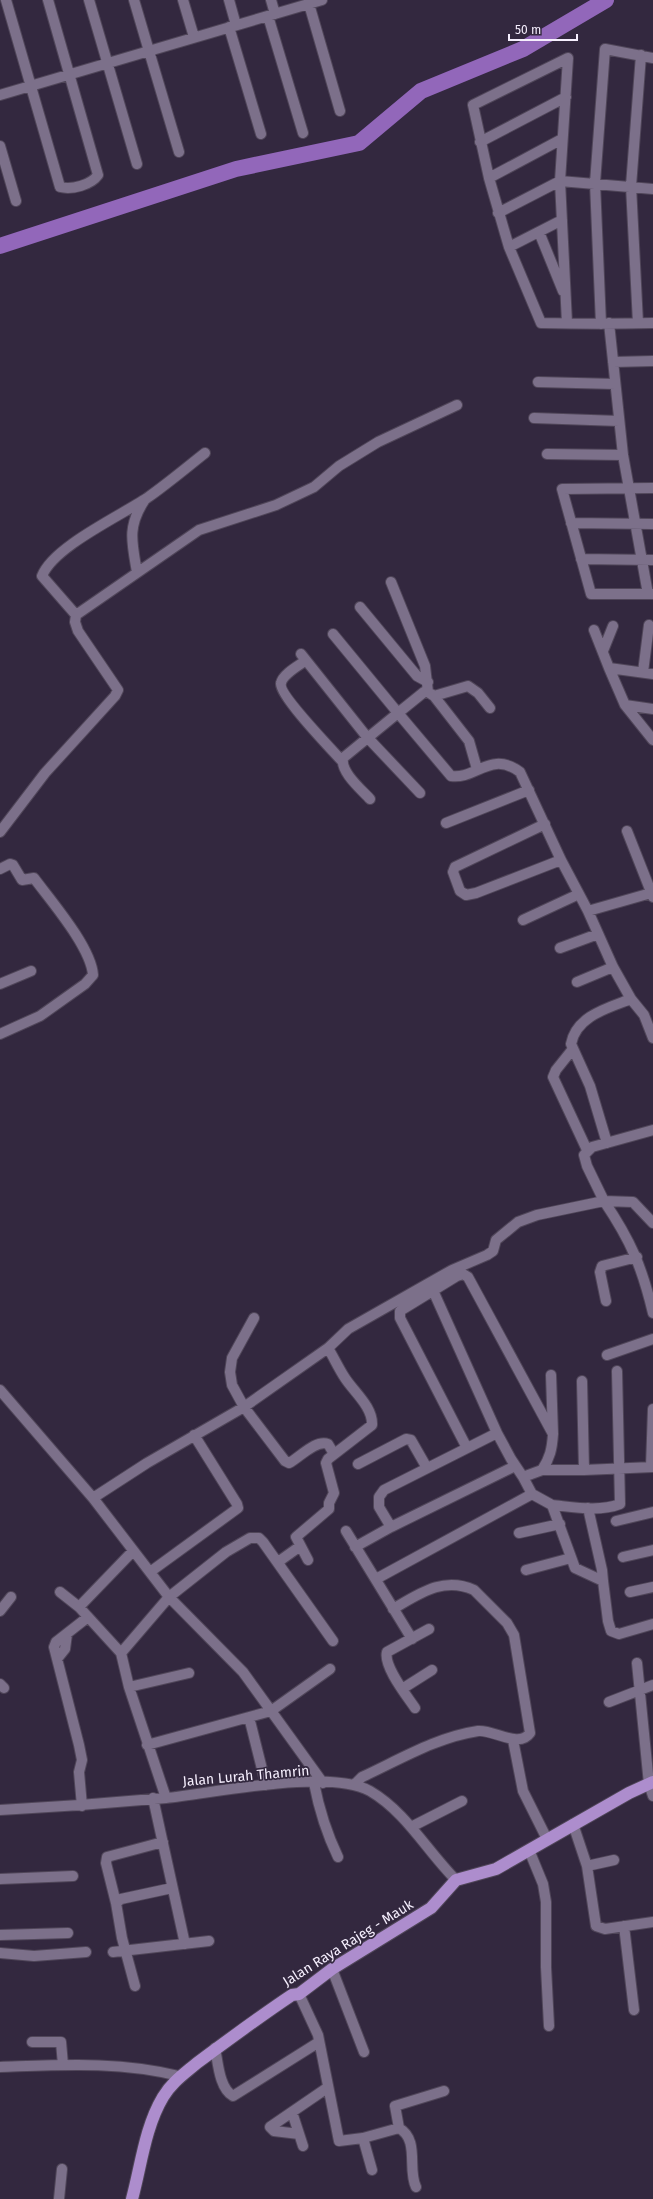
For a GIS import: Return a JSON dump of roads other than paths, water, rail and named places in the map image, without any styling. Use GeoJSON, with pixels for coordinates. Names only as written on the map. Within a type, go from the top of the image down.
{"type":"FeatureCollection","features":[{"type":"Feature","properties":{"kind":"main road"},"geometry":{"type":"LineString","coordinates":[[456,1880],[496,1869],[574,1824],[651,1783]]}},
{"type":"Feature","properties":{"kind":"main road","name":"Jalan Raya Rajeg - Mauk"},"geometry":{"type":"LineString","coordinates":[[132,2199],[141,2159],[158,2108],[162,2098],[179,2076],[215,2048],[292,1996],[299,1994],[332,1969],[431,1908],[456,1880]]}},
{"type":"Feature","properties":{"kind":"street"},"geometry":{"type":"LineString","coordinates":[[6,0],[60,187],[66,188],[85,184],[96,178],[98,174],[48,0]]}},
{"type":"Feature","properties":{"kind":"street"},"geometry":{"type":"LineString","coordinates":[[89,0],[136,164]]}},
{"type":"Feature","properties":{"kind":"street"},"geometry":{"type":"LineString","coordinates":[[134,0],[179,152]]}},
{"type":"Feature","properties":{"kind":"street"},"geometry":{"type":"LineString","coordinates":[[183,0],[194,38]]}},
{"type":"Feature","properties":{"kind":"street"},"geometry":{"type":"LineString","coordinates":[[229,0],[233,26],[261,134]]}},
{"type":"Feature","properties":{"kind":"street"},"geometry":{"type":"LineString","coordinates":[[271,0],[271,15],[303,133]]}},
{"type":"Feature","properties":{"kind":"street"},"geometry":{"type":"LineString","coordinates":[[0,95],[315,2],[340,111]]}},
{"type":"Feature","properties":{"kind":"street"},"geometry":{"type":"LineString","coordinates":[[653,58],[605,49],[595,183],[605,324],[613,362],[623,455],[629,488],[636,524],[642,560],[651,594],[591,594],[562,489],[629,488],[653,488]]}},
{"type":"Feature","properties":{"kind":"street"},"geometry":{"type":"LineString","coordinates":[[638,323],[631,186],[641,55]]}},
{"type":"Feature","properties":{"kind":"street"},"geometry":{"type":"LineString","coordinates":[[567,323],[560,181],[568,58],[473,105],[480,142],[498,213],[509,247],[541,323],[605,324],[653,323]]}},
{"type":"Feature","properties":{"kind":"street"},"geometry":{"type":"LineString","coordinates":[[480,142],[566,97]]}},
{"type":"Feature","properties":{"kind":"street"},"geometry":{"type":"LineString","coordinates":[[489,178],[562,140]]}},
{"type":"Feature","properties":{"kind":"street"},"geometry":{"type":"LineString","coordinates":[[0,146],[16,201],[0,174]]}},
{"type":"Feature","properties":{"kind":"street"},"geometry":{"type":"LineString","coordinates":[[498,213],[560,181],[653,189]]}},
{"type":"Feature","properties":{"kind":"street"},"geometry":{"type":"LineString","coordinates":[[509,247],[562,220]]}},
{"type":"Feature","properties":{"kind":"street"},"geometry":{"type":"LineString","coordinates":[[539,232],[566,300]]}},
{"type":"Feature","properties":{"kind":"street"},"geometry":{"type":"LineString","coordinates":[[613,362],[653,361]]}},
{"type":"Feature","properties":{"kind":"street"},"geometry":{"type":"LineString","coordinates":[[538,382],[615,384]]}},
{"type":"Feature","properties":{"kind":"street"},"geometry":{"type":"LineString","coordinates":[[0,832],[45,773],[115,696],[118,690],[78,631],[75,622],[76,615],[199,530],[276,505],[314,487],[339,466],[378,442],[457,405]]}},
{"type":"Feature","properties":{"kind":"street"},"geometry":{"type":"LineString","coordinates":[[534,418],[619,421]]}},
{"type":"Feature","properties":{"kind":"street"},"geometry":{"type":"LineString","coordinates":[[76,615],[42,576],[45,570],[58,555],[147,498],[205,453]]}},
{"type":"Feature","properties":{"kind":"street"},"geometry":{"type":"LineString","coordinates":[[547,454],[623,455]]}},
{"type":"Feature","properties":{"kind":"street"},"geometry":{"type":"LineString","coordinates":[[137,572],[132,528],[136,514],[147,498]]}},
{"type":"Feature","properties":{"kind":"street"},"geometry":{"type":"LineString","coordinates":[[571,523],[653,524]]}},
{"type":"Feature","properties":{"kind":"street"},"geometry":{"type":"LineString","coordinates":[[582,559],[653,560]]}},
{"type":"Feature","properties":{"kind":"street"},"geometry":{"type":"LineString","coordinates":[[391,582],[420,652],[430,690]]}},
{"type":"Feature","properties":{"kind":"street"},"geometry":{"type":"LineString","coordinates":[[360,606],[430,690],[468,741],[477,769]]}},
{"type":"Feature","properties":{"kind":"street"},"geometry":{"type":"LineString","coordinates":[[643,672],[649,625]]}},
{"type":"Feature","properties":{"kind":"street"},"geometry":{"type":"LineString","coordinates":[[603,651],[613,626]]}},
{"type":"Feature","properties":{"kind":"street"},"geometry":{"type":"LineString","coordinates":[[594,630],[625,705],[653,740]]}},
{"type":"Feature","properties":{"kind":"street"},"geometry":{"type":"LineString","coordinates":[[333,634],[448,774],[453,776],[502,764],[513,767],[520,772],[561,860],[588,911],[613,967],[631,999],[648,1013],[653,1038]]}},
{"type":"Feature","properties":{"kind":"street"},"geometry":{"type":"LineString","coordinates":[[370,800],[346,771],[343,762],[299,713],[281,688],[281,683],[285,677],[303,657],[367,737],[420,793]]}},
{"type":"Feature","properties":{"kind":"street"},"geometry":{"type":"LineString","coordinates":[[610,668],[653,674]]}},
{"type":"Feature","properties":{"kind":"street"},"geometry":{"type":"LineString","coordinates":[[343,762],[345,756],[424,692],[468,686],[478,693],[490,708]]}},
{"type":"Feature","properties":{"kind":"street"},"geometry":{"type":"LineString","coordinates":[[625,705],[653,709]]}},
{"type":"Feature","properties":{"kind":"street"},"geometry":{"type":"LineString","coordinates":[[446,823],[529,790]]}},
{"type":"Feature","properties":{"kind":"street"},"geometry":{"type":"LineString","coordinates":[[545,824],[455,866],[453,872],[460,891],[466,895],[476,893],[561,860]]}},
{"type":"Feature","properties":{"kind":"street"},"geometry":{"type":"LineString","coordinates":[[588,911],[652,895],[627,831]]}},
{"type":"Feature","properties":{"kind":"street"},"geometry":{"type":"LineString","coordinates":[[0,869],[10,864],[13,865],[22,880],[34,878],[78,939],[91,963],[93,975],[85,984],[40,1016],[0,1034]]}},
{"type":"Feature","properties":{"kind":"street"},"geometry":{"type":"LineString","coordinates":[[523,920],[579,894]]}},
{"type":"Feature","properties":{"kind":"street"},"geometry":{"type":"LineString","coordinates":[[560,948],[598,934]]}},
{"type":"Feature","properties":{"kind":"street"},"geometry":{"type":"LineString","coordinates":[[577,982],[613,967]]}},
{"type":"Feature","properties":{"kind":"street"},"geometry":{"type":"LineString","coordinates":[[0,984],[31,971]]}},
{"type":"Feature","properties":{"kind":"street"},"geometry":{"type":"LineString","coordinates":[[607,1143],[590,1086],[572,1050],[571,1044],[575,1031],[586,1020],[631,999]]}},
{"type":"Feature","properties":{"kind":"street"},"geometry":{"type":"LineString","coordinates":[[572,1050],[556,1070],[553,1077],[588,1150]]}},
{"type":"Feature","properties":{"kind":"street"},"geometry":{"type":"LineString","coordinates":[[653,1130],[607,1143],[588,1150],[584,1154],[584,1159],[604,1201],[622,1228],[637,1257],[647,1287],[653,1313]]}},
{"type":"Feature","properties":{"kind":"street"},"geometry":{"type":"LineString","coordinates":[[467,1448],[400,1318],[400,1311],[452,1270],[487,1255],[492,1251],[496,1240],[518,1222],[537,1215],[604,1201],[635,1203],[653,1222]]}},
{"type":"Feature","properties":{"kind":"street"},"geometry":{"type":"LineString","coordinates":[[606,1301],[600,1272],[602,1266],[637,1257]]}},
{"type":"Feature","properties":{"kind":"street"},"geometry":{"type":"LineString","coordinates":[[93,1498],[194,1435],[244,1407],[328,1348],[348,1329],[431,1287],[463,1274],[468,1277],[553,1434]]}},
{"type":"Feature","properties":{"kind":"street"},"geometry":{"type":"LineString","coordinates":[[431,1287],[498,1433],[515,1466],[532,1494],[552,1505],[588,1508],[614,1507],[620,1504],[617,1371]]}},
{"type":"Feature","properties":{"kind":"street"},"geometry":{"type":"LineString","coordinates":[[254,1318],[232,1358],[230,1372],[232,1386],[244,1407],[285,1461],[289,1463],[323,1443],[328,1444],[334,1454]]}},
{"type":"Feature","properties":{"kind":"street"},"geometry":{"type":"LineString","coordinates":[[607,1355],[653,1339]]}},
{"type":"Feature","properties":{"kind":"street"},"geometry":{"type":"LineString","coordinates":[[308,1560],[299,1546],[296,1535],[330,1509],[329,1503],[334,1493],[326,1463],[334,1454],[363,1434],[372,1425],[372,1418],[366,1405],[345,1378],[328,1348]]}},
{"type":"Feature","properties":{"kind":"street"},"geometry":{"type":"LineString","coordinates":[[542,1470],[549,1459],[552,1449],[553,1434],[551,1376]]}},
{"type":"Feature","properties":{"kind":"street"},"geometry":{"type":"LineString","coordinates":[[582,1381],[584,1470]]}},
{"type":"Feature","properties":{"kind":"street"},"geometry":{"type":"LineString","coordinates":[[0,1390],[93,1498],[169,1597],[243,1672],[271,1710],[318,1783],[327,1834],[338,1857]]}},
{"type":"Feature","properties":{"kind":"street"},"geometry":{"type":"LineString","coordinates":[[523,1477],[542,1470],[652,1467],[653,1409]]}},
{"type":"Feature","properties":{"kind":"street"},"geometry":{"type":"LineString","coordinates":[[391,1527],[379,1507],[379,1497],[384,1490],[498,1433]]}},
{"type":"Feature","properties":{"kind":"street"},"geometry":{"type":"LineString","coordinates":[[150,1572],[238,1508],[237,1504],[194,1435]]}},
{"type":"Feature","properties":{"kind":"street"},"geometry":{"type":"LineString","coordinates":[[358,1464],[406,1439],[411,1440],[414,1444],[427,1468]]}},
{"type":"Feature","properties":{"kind":"street"},"geometry":{"type":"LineString","coordinates":[[355,1547],[391,1527],[515,1466]]}},
{"type":"Feature","properties":{"kind":"street"},"geometry":{"type":"LineString","coordinates":[[376,1579],[532,1494]]}},
{"type":"Feature","properties":{"kind":"street"},"geometry":{"type":"LineString","coordinates":[[552,1505],[571,1558],[577,1569],[603,1581]]}},
{"type":"Feature","properties":{"kind":"street"},"geometry":{"type":"LineString","coordinates":[[588,1508],[602,1570],[611,1631],[619,1634],[653,1624]]}},
{"type":"Feature","properties":{"kind":"street"},"geometry":{"type":"LineString","coordinates":[[616,1521],[653,1512]]}},
{"type":"Feature","properties":{"kind":"street"},"geometry":{"type":"LineString","coordinates":[[519,1533],[560,1524]]}},
{"type":"Feature","properties":{"kind":"street"},"geometry":{"type":"LineString","coordinates":[[346,1531],[412,1639]]}},
{"type":"Feature","properties":{"kind":"street"},"geometry":{"type":"LineString","coordinates":[[121,1653],[169,1597],[226,1552],[250,1538],[259,1538],[278,1562],[333,1642]]}},
{"type":"Feature","properties":{"kind":"street"},"geometry":{"type":"LineString","coordinates":[[278,1562],[299,1546]]}},
{"type":"Feature","properties":{"kind":"street"},"geometry":{"type":"LineString","coordinates":[[623,1557],[653,1550]]}},
{"type":"Feature","properties":{"kind":"street"},"geometry":{"type":"LineString","coordinates":[[79,1607],[133,1551]]}},
{"type":"Feature","properties":{"kind":"street"},"geometry":{"type":"LineString","coordinates":[[526,1570],[571,1558]]}},
{"type":"Feature","properties":{"kind":"street"},"geometry":{"type":"LineString","coordinates":[[355,1784],[362,1777],[432,1744],[476,1731],[484,1731],[513,1740],[526,1736],[530,1733],[514,1635],[508,1623],[474,1590],[438,1585],[393,1609]]}},
{"type":"Feature","properties":{"kind":"street"},"geometry":{"type":"LineString","coordinates":[[630,1592],[653,1587]]}},
{"type":"Feature","properties":{"kind":"street"},"geometry":{"type":"LineString","coordinates":[[60,1592],[79,1607],[121,1653],[129,1687],[166,1798]]}},
{"type":"Feature","properties":{"kind":"street"},"geometry":{"type":"LineString","coordinates":[[0,1611],[10,1597]]}},
{"type":"Feature","properties":{"kind":"street"},"geometry":{"type":"LineString","coordinates":[[82,1806],[79,1772],[82,1760],[58,1659],[65,1649],[67,1634],[88,1617]]}},
{"type":"Feature","properties":{"kind":"street"},"geometry":{"type":"LineString","coordinates":[[415,1708],[388,1666],[386,1656],[387,1652],[429,1629]]}},
{"type":"Feature","properties":{"kind":"street"},"geometry":{"type":"LineString","coordinates":[[638,1663],[653,1796]]}},
{"type":"Feature","properties":{"kind":"street"},"geometry":{"type":"LineString","coordinates":[[148,1745],[271,1710],[330,1669]]}},
{"type":"Feature","properties":{"kind":"street"},"geometry":{"type":"LineString","coordinates":[[402,1689],[432,1670]]}},
{"type":"Feature","properties":{"kind":"street"},"geometry":{"type":"LineString","coordinates":[[129,1687],[190,1672]]}},
{"type":"Feature","properties":{"kind":"street"},"geometry":{"type":"LineString","coordinates":[[609,1702],[653,1685]]}},
{"type":"Feature","properties":{"kind":"street"},"geometry":{"type":"LineString","coordinates":[[248,1717],[266,1785]]}},
{"type":"Feature","properties":{"kind":"street"},"geometry":{"type":"LineString","coordinates":[[513,1740],[523,1791],[547,1839]]}},
{"type":"Feature","properties":{"kind":"street","name":"Jalan Lurah Thamrin"},"geometry":{"type":"LineString","coordinates":[[0,1810],[82,1806],[153,1798],[166,1798],[266,1785],[343,1782],[355,1784],[384,1800],[411,1827],[456,1880]]}},
{"type":"Feature","properties":{"kind":"street"},"geometry":{"type":"LineString","coordinates":[[153,1798],[185,1944]]}},
{"type":"Feature","properties":{"kind":"street"},"geometry":{"type":"LineString","coordinates":[[411,1827],[462,1801]]}},
{"type":"Feature","properties":{"kind":"street"},"geometry":{"type":"LineString","coordinates":[[574,1824],[587,1866],[594,1922],[596,1926],[605,1929],[653,1922]]}},
{"type":"Feature","properties":{"kind":"street"},"geometry":{"type":"LineString","coordinates":[[135,1986],[125,1951],[116,1903],[106,1863],[107,1857],[163,1842]]}},
{"type":"Feature","properties":{"kind":"street"},"geometry":{"type":"LineString","coordinates":[[528,1850],[543,1884],[546,1902],[546,1967],[549,2026]]}},
{"type":"Feature","properties":{"kind":"street"},"geometry":{"type":"LineString","coordinates":[[587,1866],[614,1860]]}},
{"type":"Feature","properties":{"kind":"street"},"geometry":{"type":"LineString","coordinates":[[0,1879],[73,1876]]}},
{"type":"Feature","properties":{"kind":"street"},"geometry":{"type":"LineString","coordinates":[[116,1903],[120,1899],[172,1888]]}},
{"type":"Feature","properties":{"kind":"street"},"geometry":{"type":"LineString","coordinates":[[624,1926],[634,2010]]}},
{"type":"Feature","properties":{"kind":"street"},"geometry":{"type":"LineString","coordinates":[[0,1935],[68,1933]]}},
{"type":"Feature","properties":{"kind":"street"},"geometry":{"type":"LineString","coordinates":[[113,1952],[209,1941]]}},
{"type":"Feature","properties":{"kind":"street"},"geometry":{"type":"LineString","coordinates":[[0,1954],[34,1956],[86,1952]]}},
{"type":"Feature","properties":{"kind":"street"},"geometry":{"type":"LineString","coordinates":[[332,1969],[364,2052]]}},
{"type":"Feature","properties":{"kind":"street"},"geometry":{"type":"LineString","coordinates":[[299,1994],[312,2020],[319,2042],[327,2088],[339,2141],[363,2138],[399,2128],[404,2131],[410,2144],[416,2187]]}},
{"type":"Feature","properties":{"kind":"street"},"geometry":{"type":"LineString","coordinates":[[32,2042],[61,2042],[63,2065]]}},
{"type":"Feature","properties":{"kind":"street"},"geometry":{"type":"LineString","coordinates":[[215,2048],[225,2088],[233,2096],[319,2042]]}},
{"type":"Feature","properties":{"kind":"street"},"geometry":{"type":"LineString","coordinates":[[0,2066],[132,2066],[179,2076]]}},
{"type":"Feature","properties":{"kind":"street"},"geometry":{"type":"LineString","coordinates":[[299,2134],[270,2128],[327,2088]]}},
{"type":"Feature","properties":{"kind":"street"},"geometry":{"type":"LineString","coordinates":[[399,2128],[396,2105],[444,2091]]}},
{"type":"Feature","properties":{"kind":"street"},"geometry":{"type":"LineString","coordinates":[[292,2112],[302,2146]]}},
{"type":"Feature","properties":{"kind":"street"},"geometry":{"type":"LineString","coordinates":[[363,2138],[372,2170]]}},
{"type":"Feature","properties":{"kind":"street"},"geometry":{"type":"LineString","coordinates":[[59,2199],[62,2169]]}},
{"type":"Feature","properties":{"kind":"waterway"},"geometry":{"type":"LineString","coordinates":[[0,246],[236,169],[359,143],[421,91],[523,49],[606,0]]}}]}
